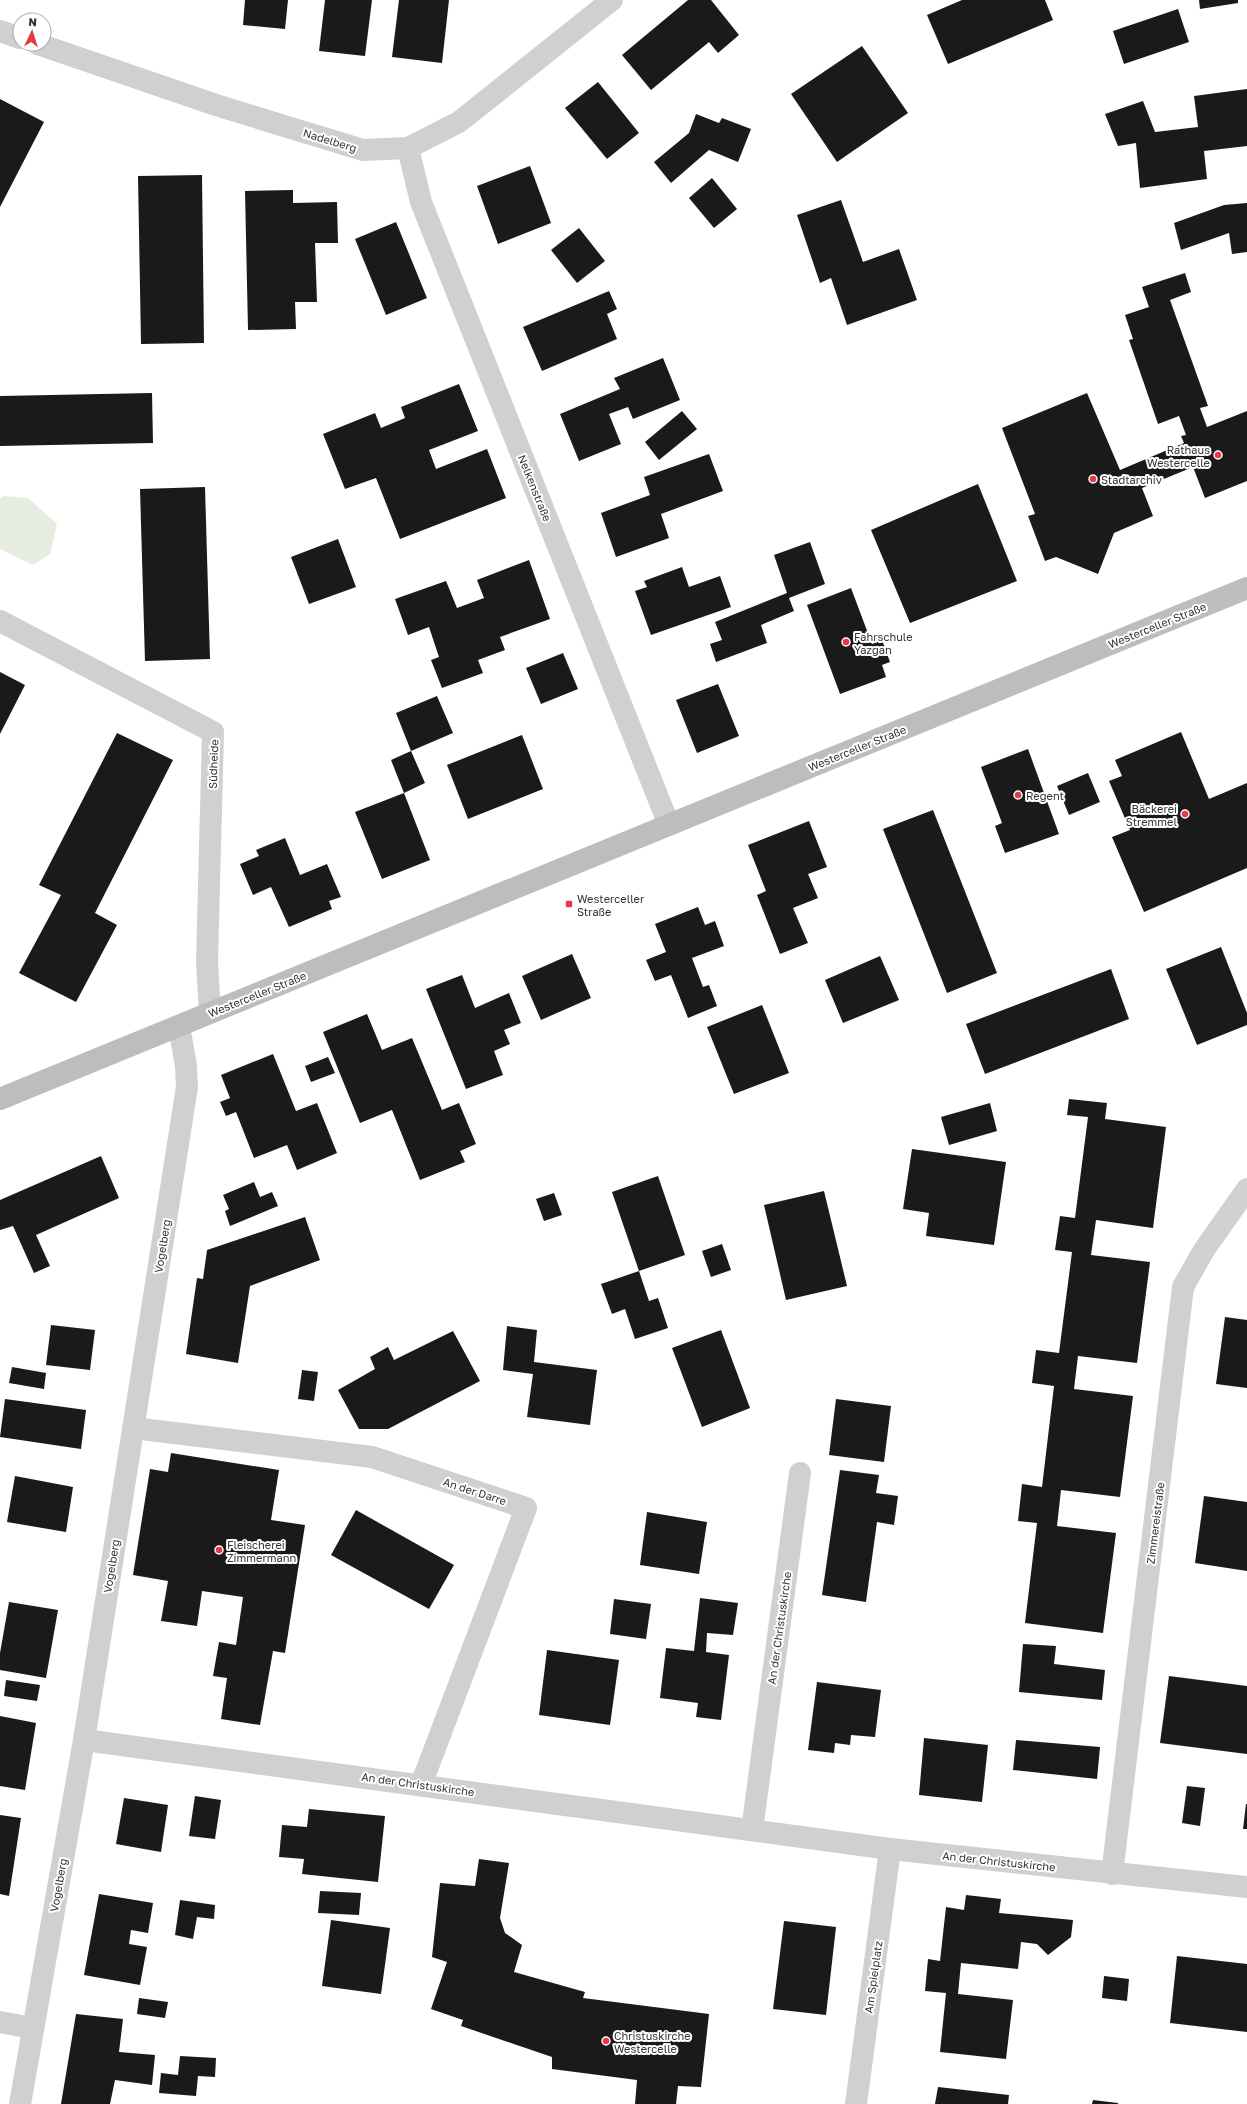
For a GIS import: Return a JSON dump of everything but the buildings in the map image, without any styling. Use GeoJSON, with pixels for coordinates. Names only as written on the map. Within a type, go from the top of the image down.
{"type":"FeatureCollection","features":[{"type":"Feature","properties":{"kind":"street","name":"Nadelberg"},"geometry":{"type":"LineString","coordinates":[[52,49],[216,105],[363,150],[408,148],[459,122],[612,0]]}},
{"type":"Feature","properties":{"kind":"street"},"geometry":{"type":"LineString","coordinates":[[0,31],[12,35]]}},
{"type":"Feature","properties":{"kind":"street","name":"Nelkenstraße"},"geometry":{"type":"LineString","coordinates":[[408,148],[424,210],[669,825]]}},
{"type":"Feature","properties":{"kind":"street","name":"Westerceller Straße"},"geometry":{"type":"LineString","coordinates":[[0,1099],[1247,588]]}},
{"type":"Feature","properties":{"kind":"street","name":"Südheide"},"geometry":{"type":"LineString","coordinates":[[0,621],[213,732],[207,962],[210,1013]]}},
{"type":"Feature","properties":{"kind":"street","name":"Vogelberg"},"geometry":{"type":"LineString","coordinates":[[20,2104],[32,2028],[84,1740],[187,1087],[186,1066],[179,1026]]}},
{"type":"Feature","properties":{"kind":"street","name":"Zimmereistraße"},"geometry":{"type":"LineString","coordinates":[[1112,1874],[1183,1287],[1204,1250],[1247,1189]]}},
{"type":"Feature","properties":{"kind":"street","name":"An der Darre"},"geometry":{"type":"LineString","coordinates":[[133,1428],[372,1457],[526,1508],[421,1785]]}},
{"type":"Feature","properties":{"kind":"street","name":"An der Christuskirche"},"geometry":{"type":"LineString","coordinates":[[752,1830],[800,1473]]}},
{"type":"Feature","properties":{"kind":"street","name":"An der Christuskirche"},"geometry":{"type":"LineString","coordinates":[[84,1740],[890,1849],[1112,1874],[1247,1887]]}},
{"type":"Feature","properties":{"kind":"street","name":"Am Spielplatz"},"geometry":{"type":"LineString","coordinates":[[856,2104],[890,1849]]}},
{"type":"Feature","properties":{"kind":"street"},"geometry":{"type":"LineString","coordinates":[[0,2022],[32,2028]]}},
{"type":"Feature","properties":{"kind":"shaded area"},"geometry":{"type":"Polygon","coordinates":[[[4,496],[28,498],[57,524],[50,554],[33,565],[0,549],[0,499],[4,496]]]}},
{"type":"Feature","properties":{"kind":"place","name":"Rathaus Westercelle"},"geometry":{"type":"Point","coordinates":[1218,455]}},
{"type":"Feature","properties":{"kind":"place","name":"Stadtarchiv"},"geometry":{"type":"Point","coordinates":[1093,479]}},
{"type":"Feature","properties":{"kind":"place","name":"Fahrschule Yazgan"},"geometry":{"type":"Point","coordinates":[846,642]}},
{"type":"Feature","properties":{"kind":"place","name":"Regent"},"geometry":{"type":"Point","coordinates":[1018,795]}},
{"type":"Feature","properties":{"kind":"place","name":"Bäckerei Stremmel"},"geometry":{"type":"Point","coordinates":[1185,814]}},
{"type":"Feature","properties":{"kind":"place","name":"Westerceller Straße"},"geometry":{"type":"Point","coordinates":[569,904]}},
{"type":"Feature","properties":{"kind":"place","name":"Fleischerei Zimmermann"},"geometry":{"type":"Point","coordinates":[219,1550]}},
{"type":"Feature","properties":{"kind":"place","name":"Christuskirche Westercelle"},"geometry":{"type":"Point","coordinates":[606,2041]}}]}
